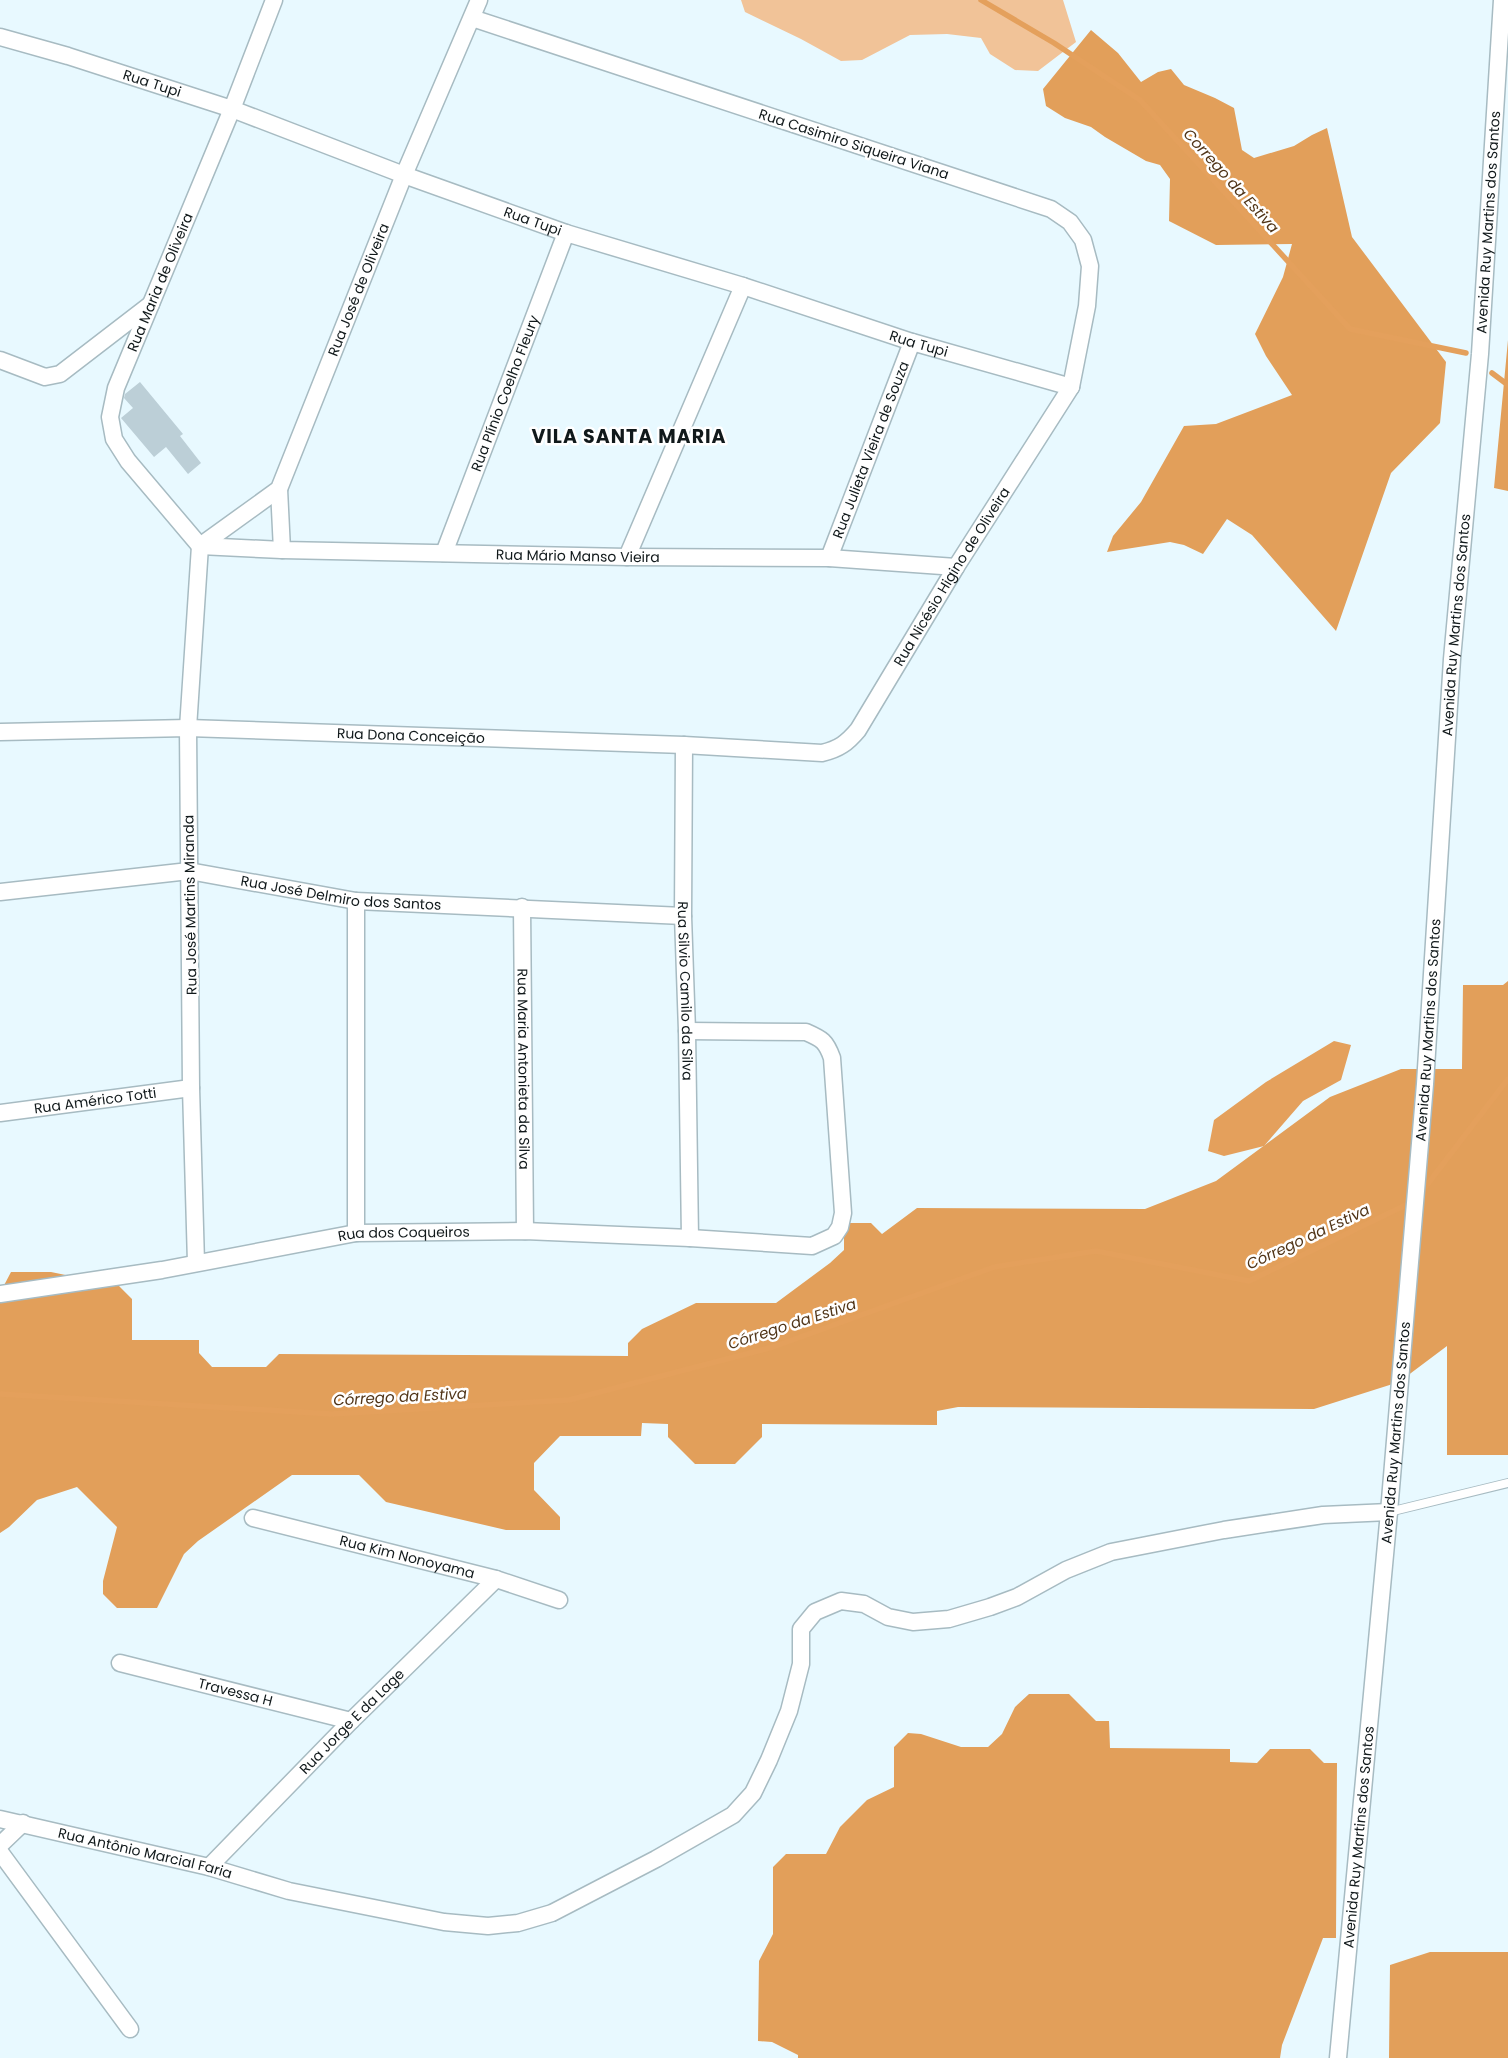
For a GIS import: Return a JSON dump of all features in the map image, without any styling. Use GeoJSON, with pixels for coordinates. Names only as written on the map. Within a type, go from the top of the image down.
{"type":"FeatureCollection","features":[{"type":"Feature","properties":{"kind":"street","name":"Rua Maria de Oliveira"},"geometry":{"type":"LineString","coordinates":[[200,546],[128,461],[114,439],[110,417],[116,388],[232,109],[274,0]]}},
{"type":"Feature","properties":{"kind":"street","name":"Rua José de Oliveira"},"geometry":{"type":"LineString","coordinates":[[279,489],[404,175],[479,0]]}},
{"type":"Feature","properties":{"kind":"street","name":"Avenida Ruy Martins dos Santos"},"geometry":{"type":"LineString","coordinates":[[1338,2058],[1389,1512],[1424,1084],[1452,659],[1480,354],[1502,0]]}},
{"type":"Feature","properties":{"kind":"street","name":"Rua Casimiro Siqueira Viana"},"geometry":{"type":"LineString","coordinates":[[472,18],[1051,209],[1070,222],[1083,240],[1090,266],[1087,306],[1071,387]]}},
{"type":"Feature","properties":{"kind":"street","name":"Rua Tupi"},"geometry":{"type":"LineString","coordinates":[[0,37],[232,109],[404,175],[566,233],[743,286],[912,342],[1071,387]]}},
{"type":"Feature","properties":{"kind":"street","name":"Rua Plínio Coelho Fleury"},"geometry":{"type":"LineString","coordinates":[[444,553],[566,233]]}},
{"type":"Feature","properties":{"kind":"street"},"geometry":{"type":"LineString","coordinates":[[627,557],[743,286]]}},
{"type":"Feature","properties":{"kind":"street"},"geometry":{"type":"LineString","coordinates":[[0,360],[45,377],[60,374],[152,304]]}},
{"type":"Feature","properties":{"kind":"street","name":"Rua Julieta Vieira de Souza"},"geometry":{"type":"LineString","coordinates":[[829,558],[912,342]]}},
{"type":"Feature","properties":{"kind":"street","name":"Rua Nicésio Higino de Oliveira"},"geometry":{"type":"LineString","coordinates":[[822,754],[837,750],[858,730],[956,566],[1071,387]]}},
{"type":"Feature","properties":{"kind":"street"},"geometry":{"type":"LineString","coordinates":[[200,546],[279,489]]}},
{"type":"Feature","properties":{"kind":"street"},"geometry":{"type":"LineString","coordinates":[[279,489],[282,550]]}},
{"type":"Feature","properties":{"kind":"street","name":"Rua Mário Manso Vieira"},"geometry":{"type":"LineString","coordinates":[[200,546],[282,550],[627,557],[829,558],[956,566]]}},
{"type":"Feature","properties":{"kind":"street","name":"Rua José Martins Miranda"},"geometry":{"type":"LineString","coordinates":[[196,1263],[188,728],[200,546]]}},
{"type":"Feature","properties":{"kind":"street","name":"Rua Dona Conceição"},"geometry":{"type":"LineString","coordinates":[[0,732],[188,728],[684,745],[822,754]]}},
{"type":"Feature","properties":{"kind":"street","name":"Rua Silvio Camilo da Silva"},"geometry":{"type":"LineString","coordinates":[[684,745],[683,916],[690,1238]]}},
{"type":"Feature","properties":{"kind":"street","name":"Rua José Delmiro dos Santos"},"geometry":{"type":"LineString","coordinates":[[0,892],[189,871],[356,901],[522,907],[683,916]]}},
{"type":"Feature","properties":{"kind":"street"},"geometry":{"type":"LineString","coordinates":[[356,901],[356,1233]]}},
{"type":"Feature","properties":{"kind":"street","name":"Rua Maria Antonieta da Silva"},"geometry":{"type":"LineString","coordinates":[[522,907],[525,1231]]}},
{"type":"Feature","properties":{"kind":"street","name":"Rua dos Coqueiros"},"geometry":{"type":"LineString","coordinates":[[0,1294],[196,1263],[356,1233],[525,1231],[690,1238],[812,1246],[834,1236],[840,1227],[843,1213],[832,1058],[827,1045],[820,1038],[806,1032],[687,1031]]}},
{"type":"Feature","properties":{"kind":"street","name":"Rua Américo Totti"},"geometry":{"type":"LineString","coordinates":[[0,1113],[192,1088]]}},
{"type":"Feature","properties":{"kind":"street","name":"Rua Antônio Marcial Faria"},"geometry":{"type":"LineString","coordinates":[[0,1819],[209,1868],[289,1891],[444,1922],[488,1926],[518,1923],[552,1913],[656,1860],[733,1816],[753,1793],[770,1760],[789,1710],[801,1664],[802,1628],[815,1612],[841,1601],[864,1604],[888,1617],[913,1622],[949,1619],[1017,1597],[1066,1570],[1111,1552],[1224,1530],[1314,1516],[1389,1512]]}},
{"type":"Feature","properties":{"kind":"street","name":"Rua Kim Nonoyama"},"geometry":{"type":"LineString","coordinates":[[253,1518],[496,1579],[559,1600]]}},
{"type":"Feature","properties":{"kind":"street","name":"Rua Jorge E da Lage"},"geometry":{"type":"LineString","coordinates":[[209,1868],[351,1721],[496,1579]]}},
{"type":"Feature","properties":{"kind":"street","name":"Travessa H"},"geometry":{"type":"LineString","coordinates":[[120,1663],[351,1721]]}},
{"type":"Feature","properties":{"kind":"street"},"geometry":{"type":"LineString","coordinates":[[0,1844],[23,1823]]}},
{"type":"Feature","properties":{"kind":"street"},"geometry":{"type":"LineString","coordinates":[[0,1852],[130,2029]]}},
{"type":"Feature","properties":{"kind":"lane"},"geometry":{"type":"LineString","coordinates":[[1389,1512],[1508,1483]]}},
{"type":"Feature","properties":{"kind":"shaded area"},"geometry":{"type":"Polygon","coordinates":[[[741,0],[1063,0],[1076,42],[1038,71],[1015,70],[990,54],[981,38],[947,34],[910,35],[862,60],[841,61],[745,12],[741,0]]]}},
{"type":"Feature","properties":{"kind":"shaded area"},"geometry":{"type":"Polygon","coordinates":[[[1091,30],[1118,53],[1141,82],[1158,72],[1171,69],[1184,85],[1234,108],[1242,150],[1254,158],[1294,146],[1327,128],[1352,237],[1446,362],[1440,423],[1391,473],[1336,631],[1252,535],[1227,519],[1203,554],[1184,545],[1170,542],[1107,552],[1113,536],[1141,502],[1184,426],[1216,424],[1292,395],[1266,356],[1255,334],[1283,277],[1292,244],[1216,245],[1169,221],[1170,179],[1160,165],[1146,161],[1091,127],[1065,118],[1046,106],[1043,89],[1091,30]]]}},
{"type":"Feature","properties":{"kind":"shaded area"},"geometry":{"type":"Polygon","coordinates":[[[1508,340],[1508,491],[1494,488],[1508,340]]]}},
{"type":"Feature","properties":{"kind":"shaded area"},"geometry":{"type":"Polygon","coordinates":[[[1508,981],[1508,1455],[1447,1455],[1447,1346],[1399,1382],[1314,1409],[958,1407],[937,1411],[937,1425],[762,1424],[762,1437],[735,1464],[695,1464],[668,1437],[668,1424],[642,1423],[641,1436],[560,1436],[534,1463],[534,1490],[560,1517],[560,1530],[506,1530],[386,1502],[359,1475],[292,1475],[198,1541],[184,1554],[157,1608],[117,1608],[103,1594],[103,1581],[117,1527],[77,1487],[37,1500],[9,1527],[0,1533],[0,1293],[11,1272],[51,1272],[119,1286],[132,1299],[132,1340],[199,1340],[199,1353],[212,1367],[266,1367],[279,1354],[628,1356],[628,1343],[642,1329],[696,1303],[776,1303],[830,1263],[844,1250],[844,1223],[871,1223],[882,1234],[917,1208],[1145,1209],[1216,1181],[1330,1097],[1401,1069],[1462,1069],[1463,985],[1503,985],[1508,981]]]}},
{"type":"Feature","properties":{"kind":"shaded area"},"geometry":{"type":"Polygon","coordinates":[[[1334,1041],[1351,1045],[1341,1080],[1303,1101],[1264,1146],[1224,1156],[1208,1151],[1214,1120],[1266,1082],[1334,1041]]]}},
{"type":"Feature","properties":{"kind":"shaded area"},"geometry":{"type":"Polygon","coordinates":[[[1029,1694],[1069,1694],[1096,1721],[1109,1721],[1110,1748],[1230,1749],[1230,1762],[1257,1763],[1270,1749],[1310,1749],[1324,1763],[1337,1763],[1336,1938],[1323,1938],[1282,2045],[1280,2058],[798,2058],[798,2055],[772,2042],[758,2041],[759,1961],[773,1934],[773,1867],[786,1854],[826,1854],[840,1827],[867,1800],[894,1787],[894,1747],[908,1733],[921,1734],[961,1747],[988,1747],[1002,1734],[1015,1707],[1029,1694]]]}},
{"type":"Feature","properties":{"kind":"shaded area"},"geometry":{"type":"Polygon","coordinates":[[[1430,1952],[1508,1952],[1508,2058],[1389,2058],[1390,1965],[1430,1952]]]}},
{"type":"Feature","properties":{"kind":"building"},"geometry":{"type":"Polygon","coordinates":[[[140,382],[183,434],[180,436],[201,463],[188,474],[166,447],[154,457],[121,418],[133,408],[124,398],[125,394],[140,382]]]}},
{"type":"Feature","properties":{"kind":"waterway","name":"Corrego da Estiva"},"geometry":{"type":"LineString","coordinates":[[981,0],[1054,43],[1140,100],[1350,329],[1466,353]]}},
{"type":"Feature","properties":{"kind":"waterway","name":"Corrego da Estiva"},"geometry":{"type":"LineString","coordinates":[[1492,373],[1508,385]]}},
{"type":"Feature","properties":{"kind":"waterway","name":"Córrego da Estiva"},"geometry":{"type":"LineString","coordinates":[[1420,1194],[1508,1079]]}},
{"type":"Feature","properties":{"kind":"waterway","name":"Córrego da Estiva"},"geometry":{"type":"LineString","coordinates":[[0,1394],[332,1414],[569,1400],[773,1347],[994,1267],[1096,1251],[1249,1281],[1414,1201]]}},
{"type":"Feature","properties":{"kind":"district","name":"VILA SANTA MARIA"},"geometry":{"type":"Point","coordinates":[629,436]}}]}
